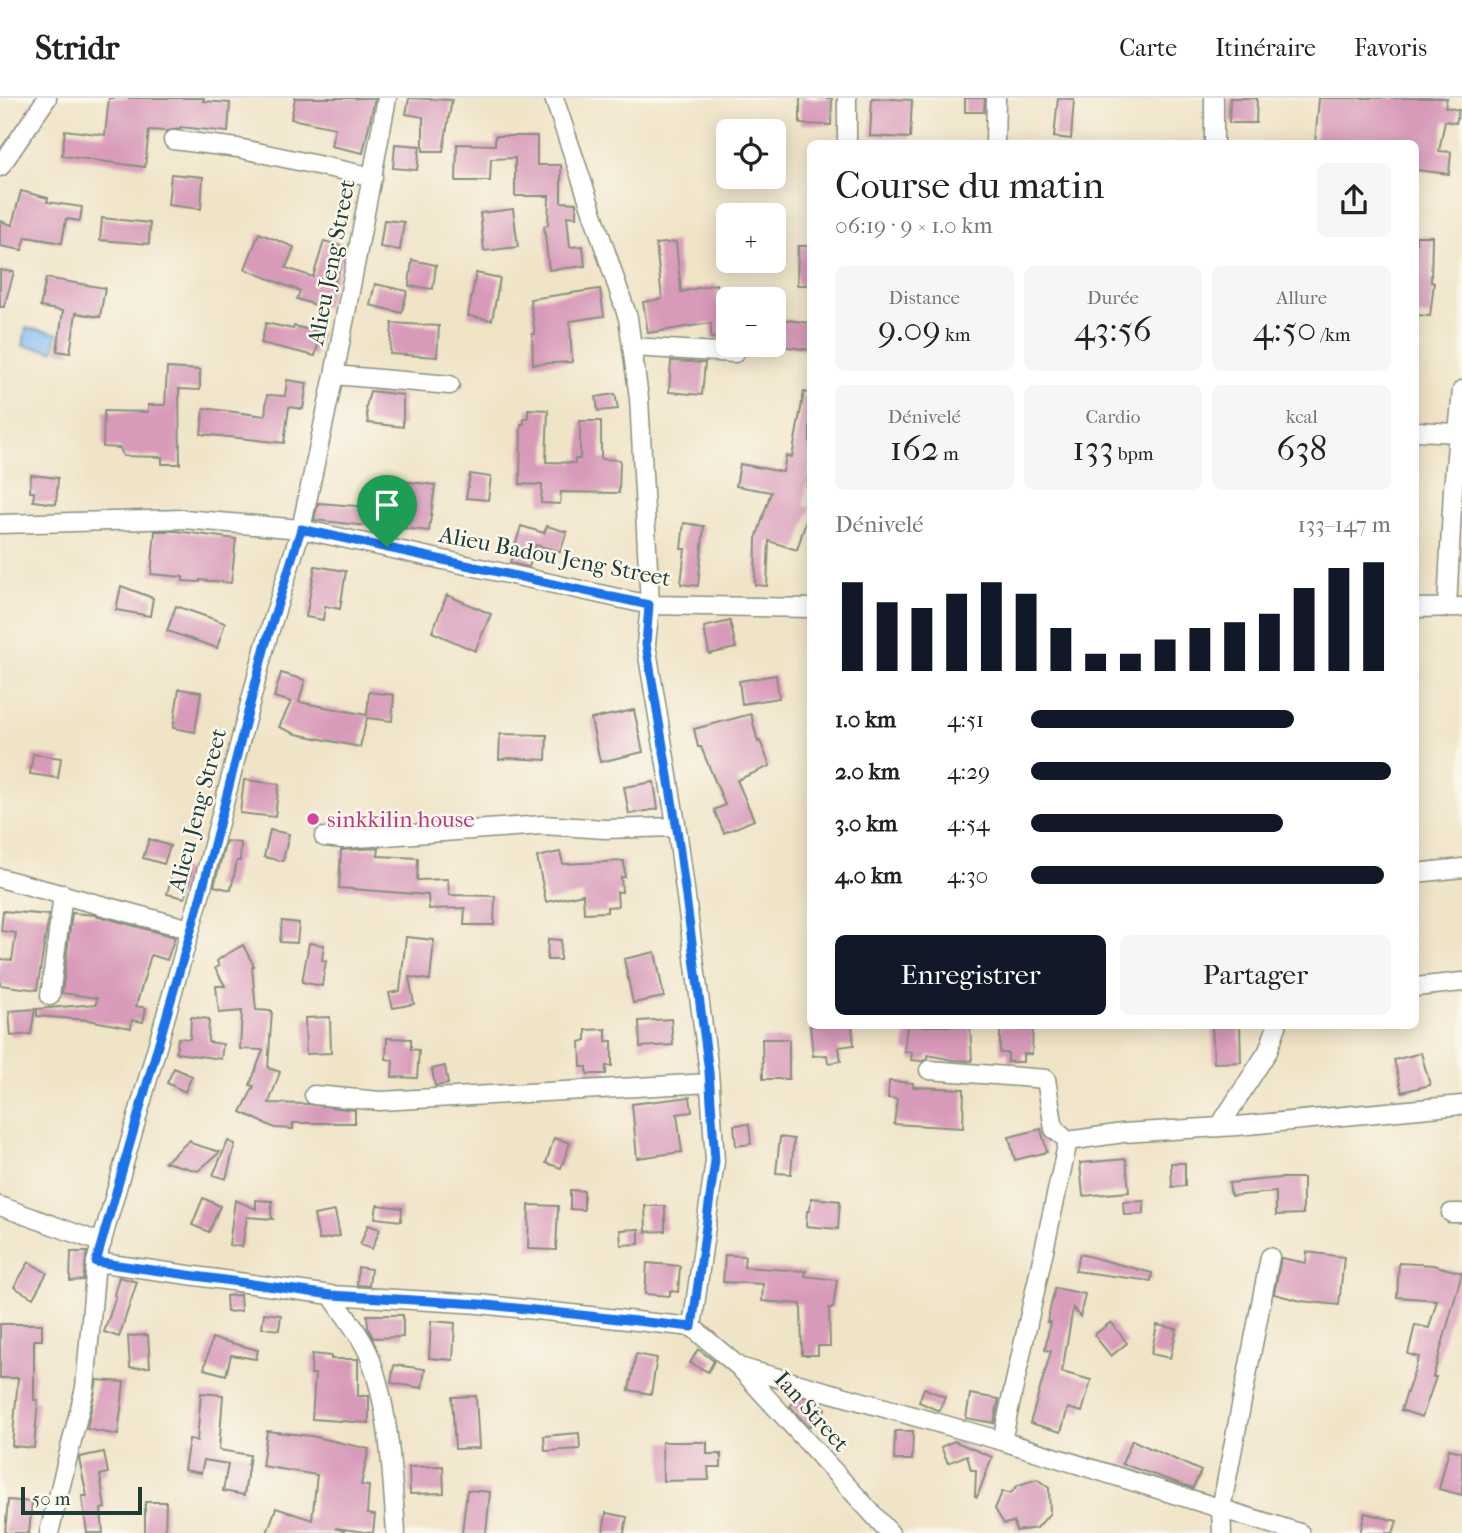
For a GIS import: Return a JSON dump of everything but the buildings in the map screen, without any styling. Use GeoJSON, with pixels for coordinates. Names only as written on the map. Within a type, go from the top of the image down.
{"type":"FeatureCollection","features":[{"type":"Feature","properties":{"kind":"street"},"geometry":{"type":"LineString","coordinates":[[0,167],[47,98]]}},
{"type":"Feature","properties":{"kind":"street","name":"Alieu Jeng Street"},"geometry":{"type":"LineString","coordinates":[[49,1533],[85,1388],[96,1262],[190,929],[265,646],[301,529],[334,375],[387,98]]}},
{"type":"Feature","properties":{"kind":"street"},"geometry":{"type":"LineString","coordinates":[[96,1262],[331,1295],[479,1304],[692,1327],[715,1161],[710,1083],[676,827],[646,644],[649,605],[639,397],[628,318],[554,98]]}},
{"type":"Feature","properties":{"kind":"street"},"geometry":{"type":"LineString","coordinates":[[847,98],[847,140]]}},
{"type":"Feature","properties":{"kind":"street"},"geometry":{"type":"LineString","coordinates":[[995,140],[996,98]]}},
{"type":"Feature","properties":{"kind":"street"},"geometry":{"type":"LineString","coordinates":[[1214,98],[1214,140]]}},
{"type":"Feature","properties":{"kind":"street"},"geometry":{"type":"LineString","coordinates":[[173,140],[238,148],[373,177]]}},
{"type":"Feature","properties":{"kind":"street"},"geometry":{"type":"LineString","coordinates":[[632,347],[716,352]]}},
{"type":"Feature","properties":{"kind":"street"},"geometry":{"type":"LineString","coordinates":[[334,375],[450,385]]}},
{"type":"Feature","properties":{"kind":"street"},"geometry":{"type":"LineString","coordinates":[[1419,608],[1455,608],[1457,433],[1462,390]]}},
{"type":"Feature","properties":{"kind":"street"},"geometry":{"type":"LineString","coordinates":[[1419,431],[1457,433]]}},
{"type":"Feature","properties":{"kind":"street","name":"Alieu Badou Jeng Street"},"geometry":{"type":"LineString","coordinates":[[0,524],[183,519],[301,529],[649,605],[807,608]]}},
{"type":"Feature","properties":{"kind":"street"},"geometry":{"type":"LineString","coordinates":[[324,838],[343,839],[543,825],[605,829],[676,827]]}},
{"type":"Feature","properties":{"kind":"street"},"geometry":{"type":"LineString","coordinates":[[1419,873],[1462,868]]}},
{"type":"Feature","properties":{"kind":"street"},"geometry":{"type":"LineString","coordinates":[[0,878],[190,929]]}},
{"type":"Feature","properties":{"kind":"street"},"geometry":{"type":"LineString","coordinates":[[50,996],[63,894]]}},
{"type":"Feature","properties":{"kind":"street"},"geometry":{"type":"LineString","coordinates":[[1419,987],[1462,982]]}},
{"type":"Feature","properties":{"kind":"street"},"geometry":{"type":"LineString","coordinates":[[1219,1127],[1268,1051],[1276,1029]]}},
{"type":"Feature","properties":{"kind":"street"},"geometry":{"type":"LineString","coordinates":[[929,1070],[1046,1079],[1054,1129],[1068,1141],[1123,1133],[1462,1105]]}},
{"type":"Feature","properties":{"kind":"street"},"geometry":{"type":"LineString","coordinates":[[314,1096],[380,1101],[710,1083]]}},
{"type":"Feature","properties":{"kind":"street"},"geometry":{"type":"LineString","coordinates":[[1002,1441],[1068,1141]]}},
{"type":"Feature","properties":{"kind":"street"},"geometry":{"type":"LineString","coordinates":[[0,1206],[102,1243]]}},
{"type":"Feature","properties":{"kind":"street"},"geometry":{"type":"LineString","coordinates":[[1222,1533],[1221,1509],[1270,1257]]}},
{"type":"Feature","properties":{"kind":"street"},"geometry":{"type":"LineString","coordinates":[[331,1295],[368,1353],[379,1389],[391,1463],[396,1533]]}},
{"type":"Feature","properties":{"kind":"street","name":"Ian Street"},"geometry":{"type":"LineString","coordinates":[[692,1327],[739,1367],[890,1533]]}},
{"type":"Feature","properties":{"kind":"street"},"geometry":{"type":"LineString","coordinates":[[739,1367],[1002,1441],[1300,1533]]}},
{"type":"Feature","properties":{"kind":"water"},"geometry":{"type":"Polygon","coordinates":[[[26,328],[57,333],[54,351],[23,346],[26,328]]]}},
{"type":"Feature","properties":{"kind":"place","name":"sinkkilin house"},"geometry":{"type":"Point","coordinates":[313,819]}},
{"type":"Feature","properties":{"kind":"route"},"geometry":{"type":"LineString","coordinates":[[301,529],[387,547],[649,605],[646,644],[678,836],[709,1072],[715,1161],[692,1327],[479,1304],[331,1295],[96,1262],[200,899],[265,646],[301,529]]}}]}
